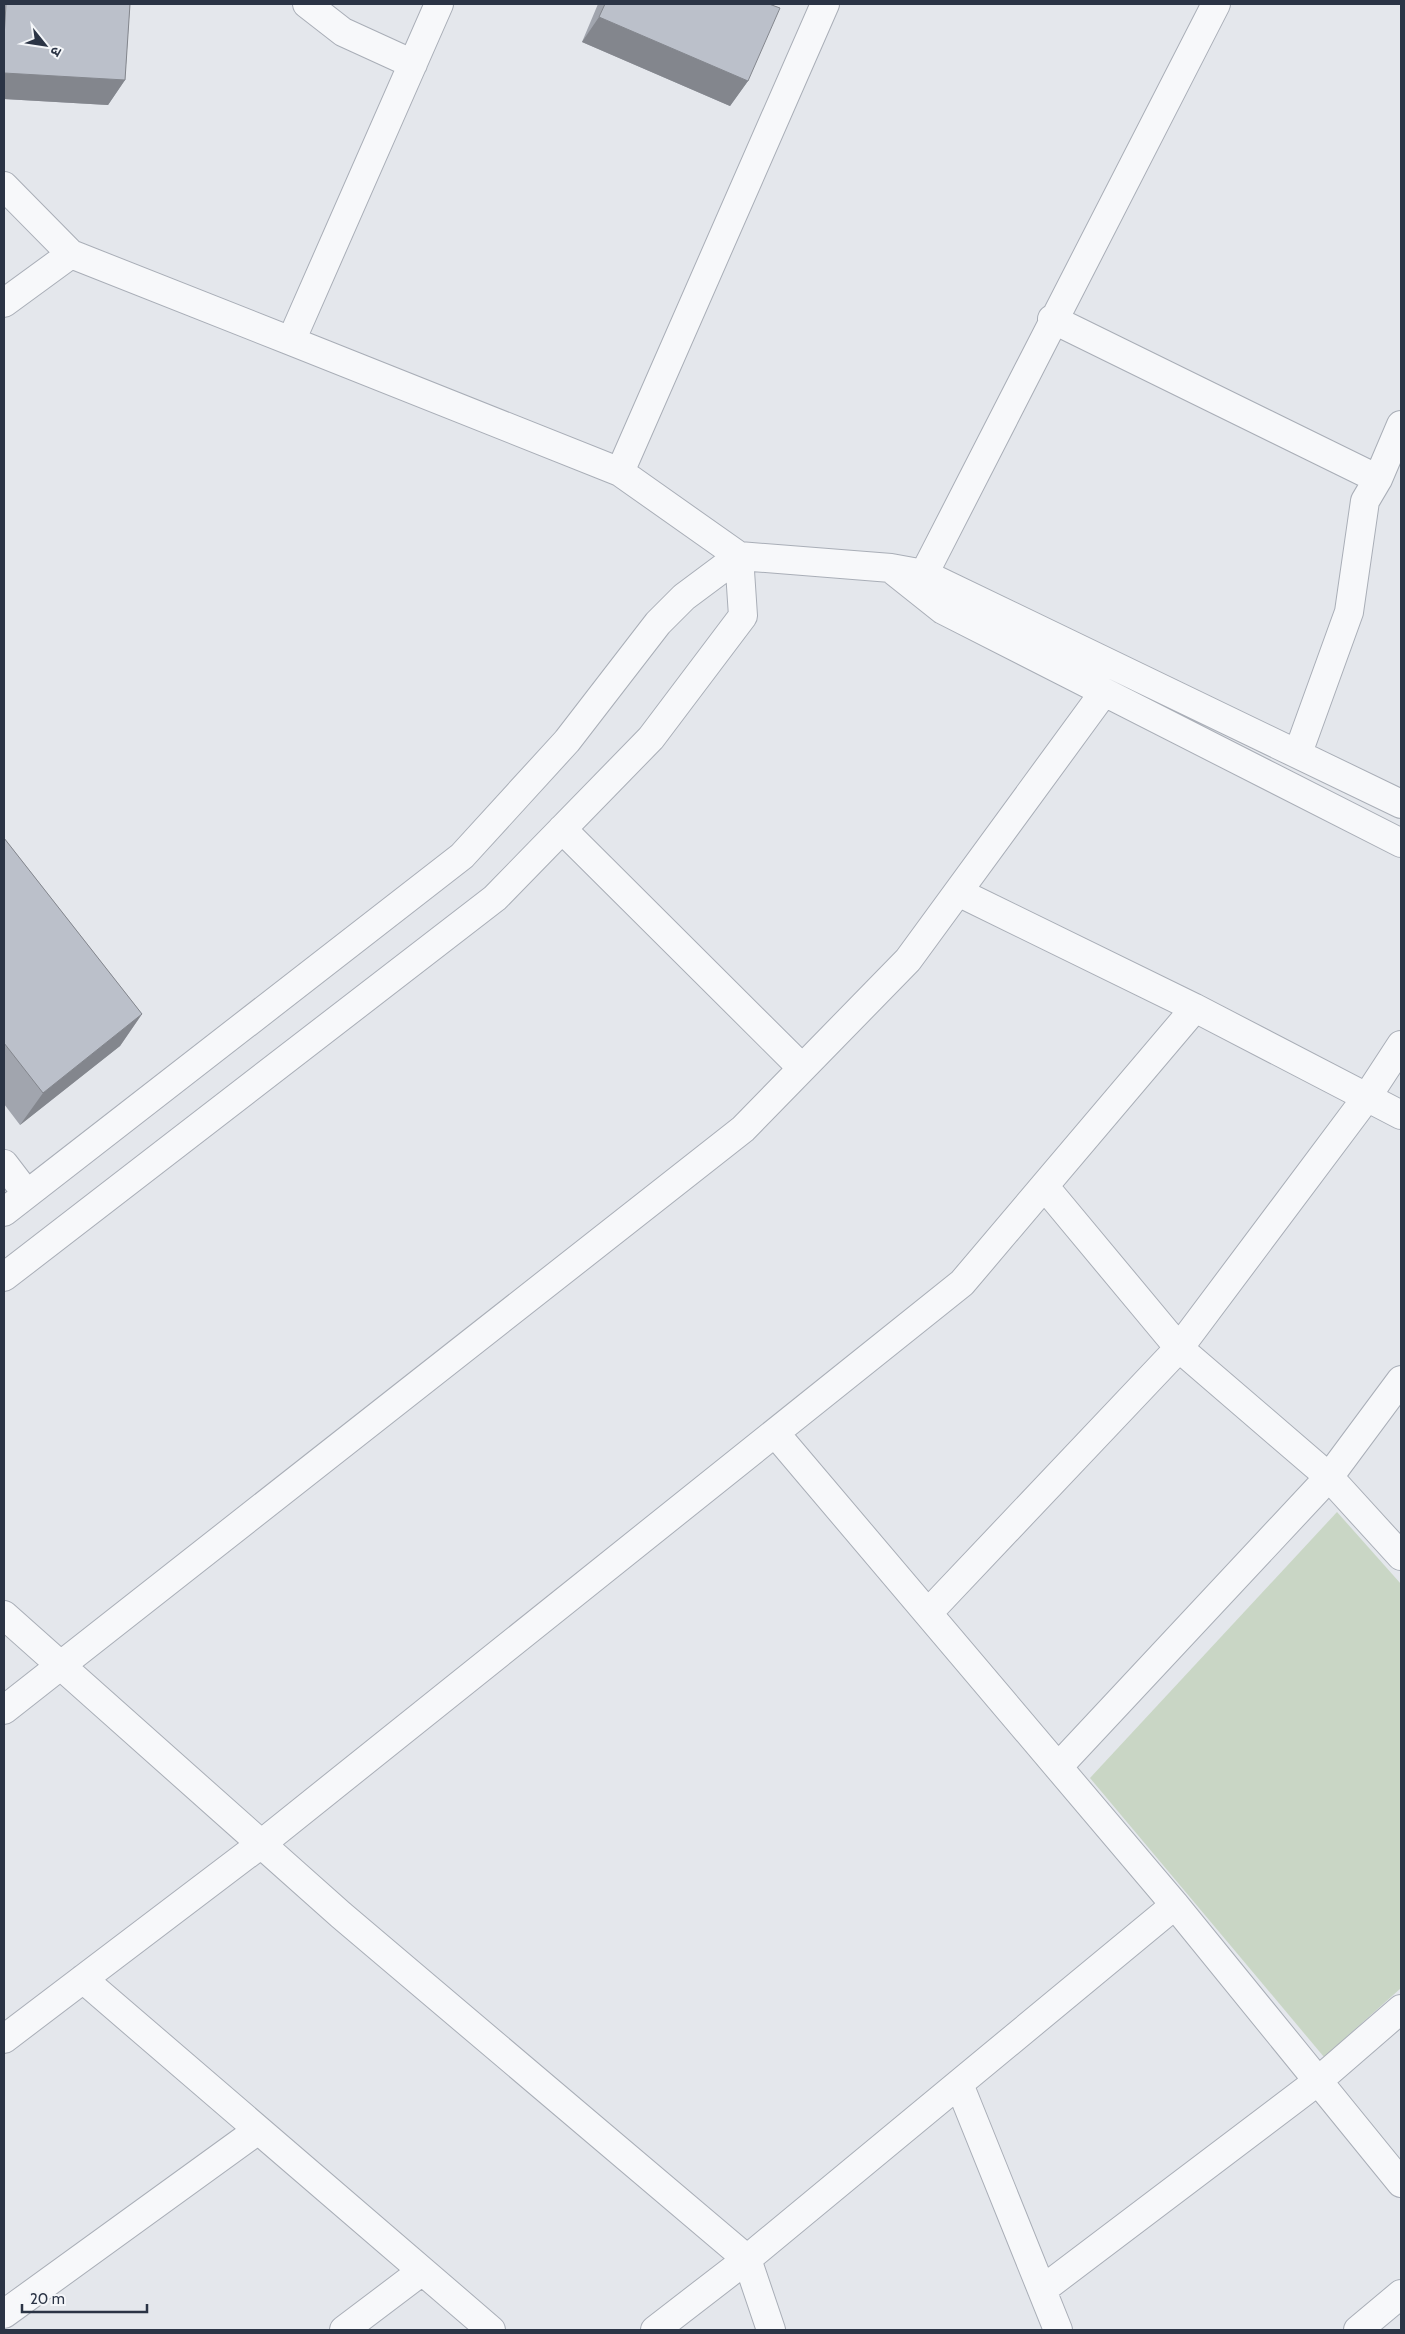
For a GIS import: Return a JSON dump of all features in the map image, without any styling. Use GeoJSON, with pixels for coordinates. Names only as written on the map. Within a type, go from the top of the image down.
{"type":"FeatureCollection","features":[{"type":"Feature","properties":{"kind":"street"},"geometry":{"type":"LineString","coordinates":[[307,4],[343,32],[412,64]]}},
{"type":"Feature","properties":{"kind":"street"},"geometry":{"type":"LineString","coordinates":[[291,341],[439,4]]}},
{"type":"Feature","properties":{"kind":"street"},"geometry":{"type":"LineString","coordinates":[[620,472],[825,4]]}},
{"type":"Feature","properties":{"kind":"street"},"geometry":{"type":"LineString","coordinates":[[924,574],[1052,319],[1216,4]]}},
{"type":"Feature","properties":{"kind":"street"},"geometry":{"type":"LineString","coordinates":[[4,186],[70,254],[620,472],[739,556],[891,568],[924,574],[1401,804]]}},
{"type":"Feature","properties":{"kind":"street"},"geometry":{"type":"LineString","coordinates":[[4,303],[70,254]]}},
{"type":"Feature","properties":{"kind":"street"},"geometry":{"type":"LineString","coordinates":[[1052,319],[1378,479]]}},
{"type":"Feature","properties":{"kind":"street"},"geometry":{"type":"LineString","coordinates":[[1298,753],[1349,612],[1365,501],[1378,479],[1401,425]]}},
{"type":"Feature","properties":{"kind":"street"},"geometry":{"type":"LineString","coordinates":[[4,1278],[495,898],[651,738],[743,616],[739,556]]}},
{"type":"Feature","properties":{"kind":"street"},"geometry":{"type":"LineString","coordinates":[[4,1212],[462,856],[567,741],[658,623],[684,597],[739,556]]}},
{"type":"Feature","properties":{"kind":"street"},"geometry":{"type":"LineString","coordinates":[[891,568],[943,610],[1401,843]]}},
{"type":"Feature","properties":{"kind":"street"},"geometry":{"type":"LineString","coordinates":[[4,1710],[743,1129],[908,960],[1104,692]]}},
{"type":"Feature","properties":{"kind":"street"},"geometry":{"type":"LineString","coordinates":[[562,829],[802,1068]]}},
{"type":"Feature","properties":{"kind":"street"},"geometry":{"type":"LineString","coordinates":[[958,892],[1195,1008],[1401,1115]]}},
{"type":"Feature","properties":{"kind":"street"},"geometry":{"type":"LineString","coordinates":[[4,2039],[261,1844],[962,1283],[1195,1008]]}},
{"type":"Feature","properties":{"kind":"street"},"geometry":{"type":"LineString","coordinates":[[928,1613],[1179,1348],[1366,1097],[1401,1045]]}},
{"type":"Feature","properties":{"kind":"street"},"geometry":{"type":"LineString","coordinates":[[4,1164],[27,1194]]}},
{"type":"Feature","properties":{"kind":"street"},"geometry":{"type":"LineString","coordinates":[[1045,1187],[1179,1348],[1330,1477],[1401,1556]]}},
{"type":"Feature","properties":{"kind":"street"},"geometry":{"type":"LineString","coordinates":[[1058,1767],[1330,1477],[1401,1380]]}},
{"type":"Feature","properties":{"kind":"street"},"geometry":{"type":"LineString","coordinates":[[775,1433],[1175,1905],[1401,2183]]}},
{"type":"Feature","properties":{"kind":"street"},"geometry":{"type":"LineString","coordinates":[[4,1615],[341,1915],[747,2259],[771,2330]]}},
{"type":"Feature","properties":{"kind":"street"},"geometry":{"type":"LineString","coordinates":[[655,2330],[747,2259],[1175,1905]]}},
{"type":"Feature","properties":{"kind":"street"},"geometry":{"type":"LineString","coordinates":[[83,1979],[491,2330]]}},
{"type":"Feature","properties":{"kind":"street"},"geometry":{"type":"LineString","coordinates":[[1042,2290],[1318,2081],[1401,2009]]}},
{"type":"Feature","properties":{"kind":"street"},"geometry":{"type":"LineString","coordinates":[[959,2084],[1058,2330]]}},
{"type":"Feature","properties":{"kind":"street"},"geometry":{"type":"LineString","coordinates":[[4,2314],[258,2130]]}},
{"type":"Feature","properties":{"kind":"street"},"geometry":{"type":"LineString","coordinates":[[344,2330],[422,2271]]}},
{"type":"Feature","properties":{"kind":"street"},"geometry":{"type":"LineString","coordinates":[[1358,2330],[1401,2294]]}},
{"type":"Feature","properties":{"kind":"green space"},"geometry":{"type":"Polygon","coordinates":[[[1337,1512],[1401,1584],[1401,1988],[1324,2057],[1090,1778],[1337,1512]]]}},
{"type":"Feature","properties":{"kind":"building"},"geometry":{"type":"Polygon","coordinates":[[[6,4],[130,4],[125,80],[4,73],[6,4]]]}},
{"type":"Feature","properties":{"kind":"building"},"geometry":{"type":"Polygon","coordinates":[[[605,4],[769,4],[780,8],[748,81],[599,17],[605,4]]]}},
{"type":"Feature","properties":{"kind":"building"},"geometry":{"type":"Polygon","coordinates":[[[4,838],[142,1014],[43,1093],[4,1043],[4,838]]]}}]}
